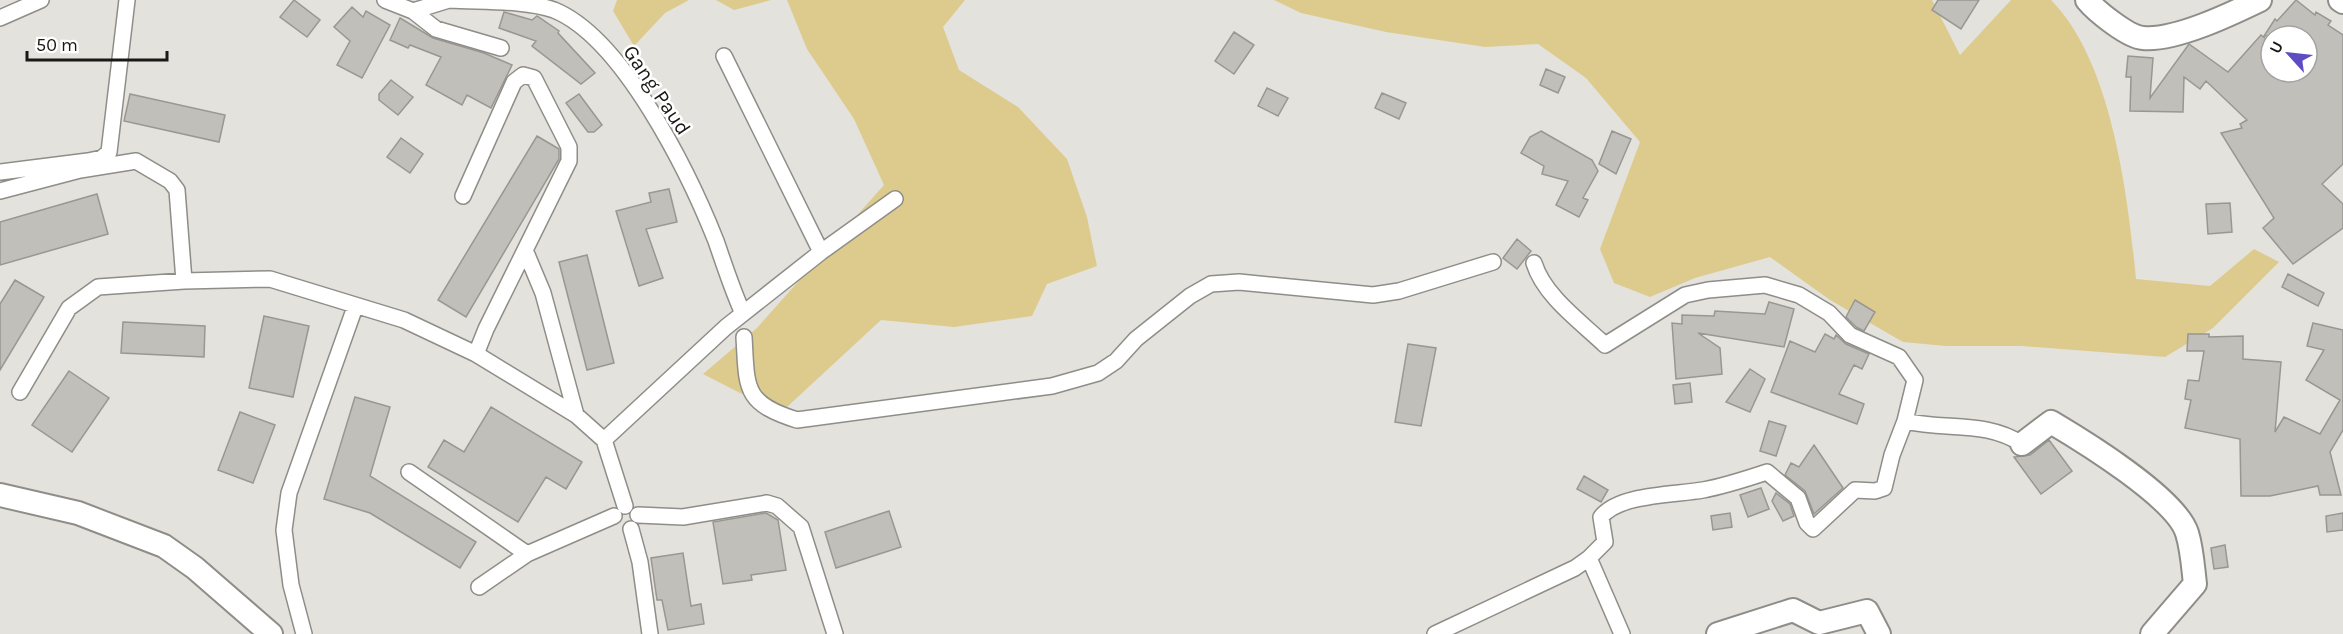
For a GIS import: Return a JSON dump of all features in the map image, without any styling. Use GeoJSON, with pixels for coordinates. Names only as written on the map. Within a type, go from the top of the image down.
{"type":"FeatureCollection","features":[{"type":"Feature","properties":{"kind":"street"},"geometry":{"type":"LineString","coordinates":[[0,18],[41,0]]}},
{"type":"Feature","properties":{"kind":"street"},"geometry":{"type":"LineString","coordinates":[[0,172],[88,161],[102,158],[109,152],[127,0]]}},
{"type":"Feature","properties":{"kind":"street"},"geometry":{"type":"LineString","coordinates":[[386,0],[413,11],[436,29],[501,48]]}},
{"type":"Feature","properties":{"kind":"street","name":"Gang Paud"},"geometry":{"type":"LineString","coordinates":[[413,11],[449,0],[538,6],[554,10],[581,27],[612,56],[686,173],[735,318]]}},
{"type":"Feature","properties":{"kind":"street"},"geometry":{"type":"LineString","coordinates":[[2087,0],[2098,13],[2140,39],[2163,37],[2204,24],[2260,0]]}},
{"type":"Feature","properties":{"kind":"street"},"geometry":{"type":"LineString","coordinates":[[724,56],[821,252]]}},
{"type":"Feature","properties":{"kind":"street"},"geometry":{"type":"LineString","coordinates":[[463,196],[514,82],[523,75],[534,78],[569,147],[569,161],[486,328],[476,354]]}},
{"type":"Feature","properties":{"kind":"street"},"geometry":{"type":"LineString","coordinates":[[0,191],[80,170],[136,160],[170,181],[177,190],[184,281]]}},
{"type":"Feature","properties":{"kind":"street"},"geometry":{"type":"LineString","coordinates":[[604,440],[735,318],[895,199]]}},
{"type":"Feature","properties":{"kind":"street"},"geometry":{"type":"LineString","coordinates":[[525,250],[543,293],[576,414]]}},
{"type":"Feature","properties":{"kind":"street"},"geometry":{"type":"LineString","coordinates":[[744,337],[748,385],[753,398],[797,420],[1053,386],[1098,374],[1190,296],[1211,284],[1239,282],[1373,295],[1399,291],[1493,262]]}},
{"type":"Feature","properties":{"kind":"street"},"geometry":{"type":"LineString","coordinates":[[1435,634],[1575,568],[1605,542],[1601,517],[1607,509],[1622,502],[1736,482],[1767,472],[1798,498],[1807,523],[1813,529],[1855,490],[1875,491],[1884,488],[1892,455],[1905,422],[1914,380],[1899,357],[1850,335],[1829,313],[1798,296],[1765,285],[1696,292],[1686,295],[1605,345],[1565,308],[1537,273],[1534,263]]}},
{"type":"Feature","properties":{"kind":"street"},"geometry":{"type":"LineString","coordinates":[[20,392],[60,320],[78,300],[98,287],[184,281],[270,279],[355,307],[404,320],[476,354],[576,414],[604,440],[640,562],[650,634]]}},
{"type":"Feature","properties":{"kind":"street"},"geometry":{"type":"LineString","coordinates":[[304,634],[291,585],[284,530],[289,493],[355,307]]}},
{"type":"Feature","properties":{"kind":"street"},"geometry":{"type":"LineString","coordinates":[[1905,422],[1927,426],[1994,429],[2022,444],[2051,422],[2080,439],[2156,493],[2187,531],[2195,584],[2152,634]]}},
{"type":"Feature","properties":{"kind":"street"},"geometry":{"type":"LineString","coordinates":[[410,472],[527,554]]}},
{"type":"Feature","properties":{"kind":"street"},"geometry":{"type":"LineString","coordinates":[[0,495],[78,513],[164,546],[195,567],[271,634]]}},
{"type":"Feature","properties":{"kind":"street"},"geometry":{"type":"LineString","coordinates":[[479,587],[527,554],[627,517],[683,517],[767,503],[777,506],[801,527],[835,634]]}},
{"type":"Feature","properties":{"kind":"street"},"geometry":{"type":"LineString","coordinates":[[1589,558],[1622,634]]}},
{"type":"Feature","properties":{"kind":"street"},"geometry":{"type":"LineString","coordinates":[[1718,634],[1793,609],[1819,623],[1867,611],[1879,634]]}},
{"type":"Feature","properties":{"kind":"shaded area"},"geometry":{"type":"Polygon","coordinates":[[[617,0],[689,0],[665,13],[634,46],[613,11],[617,0]]]}},
{"type":"Feature","properties":{"kind":"shaded area"},"geometry":{"type":"Polygon","coordinates":[[[716,0],[771,0],[734,10],[716,0]]]}},
{"type":"Feature","properties":{"kind":"shaded area"},"geometry":{"type":"Polygon","coordinates":[[[787,0],[965,0],[943,27],[959,70],[1018,107],[1067,159],[1087,217],[1097,266],[1047,284],[1032,316],[954,327],[881,320],[787,407],[740,393],[703,374],[757,328],[884,185],[854,119],[807,49],[787,0]]]}},
{"type":"Feature","properties":{"kind":"shaded area"},"geometry":{"type":"Polygon","coordinates":[[[1274,0],[1932,0],[1960,55],[2011,0],[2051,0],[2072,26],[2089,58],[2103,93],[2122,170],[2136,279],[2210,286],[2254,249],[2279,262],[2213,328],[2165,357],[2022,346],[1946,346],[1903,342],[1830,300],[1770,257],[1695,278],[1650,297],[1614,283],[1600,249],[1640,142],[1586,78],[1538,44],[1485,47],[1386,32],[1301,13],[1274,0]]]}},
{"type":"Feature","properties":{"kind":"building"},"geometry":{"type":"Polygon","coordinates":[[[294,0],[320,20],[307,37],[280,17],[294,0]]]}},
{"type":"Feature","properties":{"kind":"building"},"geometry":{"type":"Polygon","coordinates":[[[1938,0],[1979,0],[1961,29],[1932,10],[1938,0]]]}},
{"type":"Feature","properties":{"kind":"building"},"geometry":{"type":"Polygon","coordinates":[[[2296,0],[2315,15],[2316,12],[2331,21],[2328,25],[2343,35],[2343,164],[2322,184],[2343,204],[2343,228],[2293,264],[2263,228],[2274,218],[2221,133],[2242,128],[2240,124],[2247,120],[2206,81],[2200,89],[2184,77],[2183,112],[2130,111],[2131,77],[2126,77],[2128,56],[2153,58],[2150,98],[2189,44],[2228,72],[2259,37],[2259,84],[2319,84],[2319,24],[2272,24],[2275,19],[2277,21],[2296,0]]]}},
{"type":"Feature","properties":{"kind":"building"},"geometry":{"type":"Polygon","coordinates":[[[352,7],[363,17],[366,11],[390,25],[362,78],[337,65],[350,41],[334,27],[352,7]]]}},
{"type":"Feature","properties":{"kind":"building"},"geometry":{"type":"Polygon","coordinates":[[[504,12],[532,20],[537,16],[559,31],[558,33],[595,73],[581,84],[532,46],[536,41],[499,28],[504,12]]]}},
{"type":"Feature","properties":{"kind":"building"},"geometry":{"type":"Polygon","coordinates":[[[400,18],[433,38],[484,53],[512,65],[491,108],[467,95],[462,105],[426,85],[441,57],[410,45],[408,48],[390,40],[400,18]]]}},
{"type":"Feature","properties":{"kind":"building"},"geometry":{"type":"Polygon","coordinates":[[[1234,32],[1254,45],[1234,74],[1215,61],[1234,32]]]}},
{"type":"Feature","properties":{"kind":"building"},"geometry":{"type":"Polygon","coordinates":[[[1546,69],[1565,77],[1558,93],[1540,85],[1546,69]]]}},
{"type":"Feature","properties":{"kind":"building"},"geometry":{"type":"Polygon","coordinates":[[[391,80],[413,97],[398,115],[379,100],[379,94],[391,80]]]}},
{"type":"Feature","properties":{"kind":"building"},"geometry":{"type":"Polygon","coordinates":[[[1267,88],[1288,98],[1278,116],[1258,106],[1267,88]]]}},
{"type":"Feature","properties":{"kind":"building"},"geometry":{"type":"Polygon","coordinates":[[[1382,93],[1406,103],[1399,119],[1375,108],[1382,93]]]}},
{"type":"Feature","properties":{"kind":"building"},"geometry":{"type":"Polygon","coordinates":[[[130,94],[225,115],[219,142],[124,121],[130,94]]]}},
{"type":"Feature","properties":{"kind":"building"},"geometry":{"type":"Polygon","coordinates":[[[579,94],[602,125],[594,132],[588,132],[566,103],[579,94]]]}},
{"type":"Feature","properties":{"kind":"building"},"geometry":{"type":"Polygon","coordinates":[[[1541,131],[1592,160],[1598,171],[1583,198],[1588,200],[1579,217],[1556,205],[1568,181],[1542,174],[1544,166],[1521,153],[1530,137],[1541,131]]]}},
{"type":"Feature","properties":{"kind":"building"},"geometry":{"type":"Polygon","coordinates":[[[1612,131],[1631,139],[1616,174],[1599,164],[1612,131]]]}},
{"type":"Feature","properties":{"kind":"building"},"geometry":{"type":"Polygon","coordinates":[[[537,136],[559,149],[559,159],[466,317],[438,300],[537,136]]]}},
{"type":"Feature","properties":{"kind":"building"},"geometry":{"type":"Polygon","coordinates":[[[401,138],[423,154],[410,173],[387,157],[401,138]]]}},
{"type":"Feature","properties":{"kind":"building"},"geometry":{"type":"Polygon","coordinates":[[[669,189],[677,222],[646,229],[663,278],[639,286],[616,211],[651,202],[649,193],[669,189]]]}},
{"type":"Feature","properties":{"kind":"building"},"geometry":{"type":"Polygon","coordinates":[[[97,194],[108,234],[0,265],[0,222],[97,194]]]}},
{"type":"Feature","properties":{"kind":"building"},"geometry":{"type":"Polygon","coordinates":[[[2230,203],[2232,232],[2208,234],[2206,204],[2230,203]]]}},
{"type":"Feature","properties":{"kind":"building"},"geometry":{"type":"Polygon","coordinates":[[[1517,239],[1531,251],[1517,269],[1503,258],[1517,239]]]}},
{"type":"Feature","properties":{"kind":"building"},"geometry":{"type":"Polygon","coordinates":[[[587,255],[614,363],[587,370],[559,262],[587,255]]]}},
{"type":"Feature","properties":{"kind":"building"},"geometry":{"type":"Polygon","coordinates":[[[2288,274],[2324,293],[2318,306],[2282,287],[2288,274]]]}},
{"type":"Feature","properties":{"kind":"building"},"geometry":{"type":"Polygon","coordinates":[[[15,280],[44,297],[0,370],[0,304],[15,280]]]}},
{"type":"Feature","properties":{"kind":"building"},"geometry":{"type":"Polygon","coordinates":[[[1855,300],[1875,312],[1864,331],[1846,317],[1855,300]]]}},
{"type":"Feature","properties":{"kind":"building"},"geometry":{"type":"Polygon","coordinates":[[[1769,302],[1794,309],[1784,347],[1698,333],[1720,348],[1722,374],[1676,379],[1672,323],[1682,324],[1682,315],[1714,316],[1715,311],[1765,314],[1769,302]]]}},
{"type":"Feature","properties":{"kind":"building"},"geometry":{"type":"Polygon","coordinates":[[[264,316],[309,326],[293,397],[249,388],[264,316]]]}},
{"type":"Feature","properties":{"kind":"building"},"geometry":{"type":"Polygon","coordinates":[[[123,322],[205,326],[204,357],[121,353],[123,322]]]}},
{"type":"Feature","properties":{"kind":"building"},"geometry":{"type":"Polygon","coordinates":[[[2313,323],[2343,330],[2343,430],[2330,452],[2341,495],[2320,495],[2318,486],[2270,496],[2241,496],[2240,439],[2185,428],[2191,400],[2185,399],[2188,380],[2199,381],[2204,351],[2187,351],[2188,334],[2209,334],[2209,337],[2243,336],[2243,359],[2281,362],[2275,432],[2284,417],[2320,434],[2340,400],[2306,380],[2324,350],[2307,346],[2313,323]]]}},
{"type":"Feature","properties":{"kind":"building"},"geometry":{"type":"Polygon","coordinates":[[[1825,334],[1834,339],[1836,335],[1846,344],[1869,354],[1862,369],[1854,365],[1839,394],[1864,404],[1857,424],[1771,392],[1790,341],[1815,352],[1825,334]]]}},
{"type":"Feature","properties":{"kind":"building"},"geometry":{"type":"Polygon","coordinates":[[[1408,344],[1436,348],[1421,426],[1395,422],[1408,344]]]}},
{"type":"Feature","properties":{"kind":"building"},"geometry":{"type":"Polygon","coordinates":[[[1750,369],[1765,379],[1750,412],[1726,402],[1750,369]]]}},
{"type":"Feature","properties":{"kind":"building"},"geometry":{"type":"Polygon","coordinates":[[[69,371],[109,398],[72,452],[32,425],[69,371]]]}},
{"type":"Feature","properties":{"kind":"building"},"geometry":{"type":"Polygon","coordinates":[[[1690,383],[1692,402],[1675,404],[1673,385],[1690,383]]]}},
{"type":"Feature","properties":{"kind":"building"},"geometry":{"type":"Polygon","coordinates":[[[355,397],[390,407],[370,476],[476,542],[460,568],[370,513],[324,499],[355,397]]]}},
{"type":"Feature","properties":{"kind":"building"},"geometry":{"type":"Polygon","coordinates":[[[491,407],[582,462],[566,489],[546,477],[518,522],[428,467],[444,440],[464,452],[491,407]]]}},
{"type":"Feature","properties":{"kind":"building"},"geometry":{"type":"Polygon","coordinates":[[[240,412],[275,425],[253,483],[218,470],[240,412]]]}},
{"type":"Feature","properties":{"kind":"building"},"geometry":{"type":"Polygon","coordinates":[[[1769,421],[1786,426],[1776,456],[1760,451],[1769,421]]]}},
{"type":"Feature","properties":{"kind":"building"},"geometry":{"type":"Polygon","coordinates":[[[2049,440],[2072,471],[2041,494],[2014,457],[2030,455],[2049,440]]]}},
{"type":"Feature","properties":{"kind":"building"},"geometry":{"type":"Polygon","coordinates":[[[1814,445],[1843,488],[1814,514],[1805,491],[1785,475],[1791,463],[1799,467],[1814,445]]]}},
{"type":"Feature","properties":{"kind":"building"},"geometry":{"type":"Polygon","coordinates":[[[1584,476],[1608,490],[1601,502],[1577,489],[1584,476]]]}},
{"type":"Feature","properties":{"kind":"building"},"geometry":{"type":"Polygon","coordinates":[[[1761,488],[1769,509],[1748,517],[1740,495],[1761,488]]]}},
{"type":"Feature","properties":{"kind":"building"},"geometry":{"type":"Polygon","coordinates":[[[1776,493],[1790,504],[1794,516],[1783,521],[1772,501],[1776,493]]]}},
{"type":"Feature","properties":{"kind":"building"},"geometry":{"type":"Polygon","coordinates":[[[889,511],[901,547],[836,568],[825,532],[889,511]]]}},
{"type":"Feature","properties":{"kind":"building"},"geometry":{"type":"Polygon","coordinates":[[[766,513],[778,520],[786,570],[751,575],[752,580],[723,584],[713,522],[766,513]]]}},
{"type":"Feature","properties":{"kind":"building"},"geometry":{"type":"Polygon","coordinates":[[[1730,513],[1732,527],[1713,530],[1711,516],[1730,513]]]}},
{"type":"Feature","properties":{"kind":"building"},"geometry":{"type":"Polygon","coordinates":[[[2343,513],[2343,530],[2327,532],[2326,516],[2343,513]]]}},
{"type":"Feature","properties":{"kind":"building"},"geometry":{"type":"Polygon","coordinates":[[[2225,545],[2228,567],[2214,569],[2211,548],[2225,545]]]}},
{"type":"Feature","properties":{"kind":"building"},"geometry":{"type":"Polygon","coordinates":[[[683,553],[691,606],[701,604],[704,624],[668,630],[662,600],[657,600],[651,558],[683,553]]]}}]}
